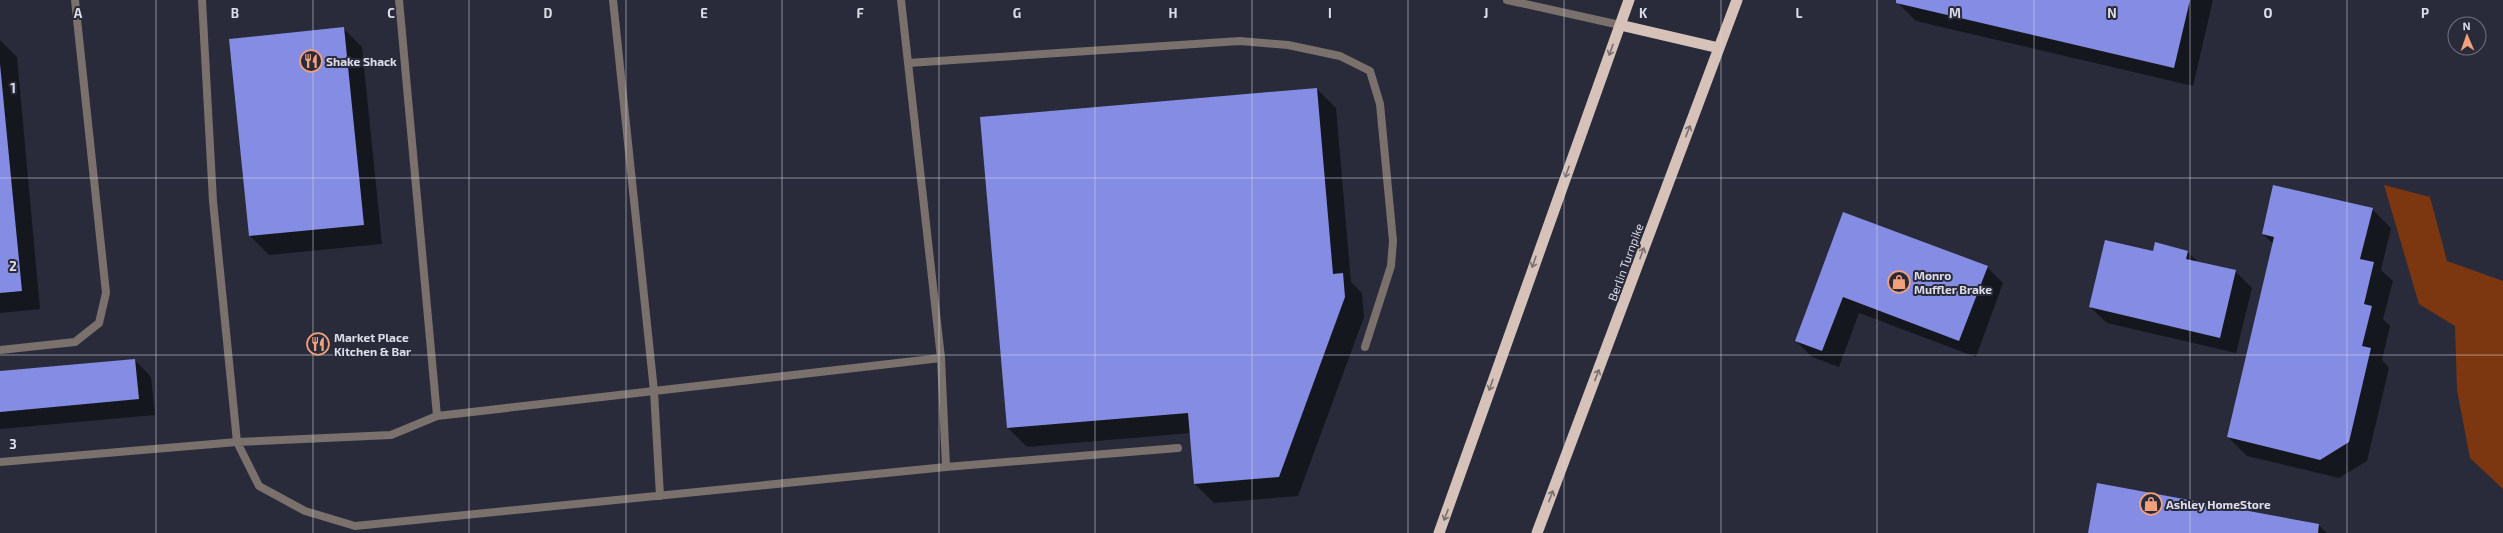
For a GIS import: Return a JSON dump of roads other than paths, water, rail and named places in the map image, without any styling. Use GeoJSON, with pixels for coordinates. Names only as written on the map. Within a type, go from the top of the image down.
{"type":"FeatureCollection","features":[{"type":"Feature","properties":{"kind":"highway"},"geometry":{"type":"LineString","coordinates":[[1438,533],[1547,225],[1629,0]]}},
{"type":"Feature","properties":{"kind":"highway","name":"Berlin Turnpike"},"geometry":{"type":"LineString","coordinates":[[1537,533],[1737,0]]}},
{"type":"Feature","properties":{"kind":"highway"},"geometry":{"type":"LineString","coordinates":[[1620,26],[1719,48]]}},
{"type":"Feature","properties":{"kind":"lane"},"geometry":{"type":"LineString","coordinates":[[0,350],[75,342],[99,323],[106,293],[75,0]]}},
{"type":"Feature","properties":{"kind":"lane"},"geometry":{"type":"LineString","coordinates":[[202,0],[212,201],[237,442],[259,486],[305,511],[355,526],[946,467],[1178,448]]}},
{"type":"Feature","properties":{"kind":"lane"},"geometry":{"type":"LineString","coordinates":[[399,0],[437,416]]}},
{"type":"Feature","properties":{"kind":"lane"},"geometry":{"type":"LineString","coordinates":[[613,0],[654,391],[660,496]]}},
{"type":"Feature","properties":{"kind":"lane"},"geometry":{"type":"LineString","coordinates":[[901,0],[941,358],[946,467]]}},
{"type":"Feature","properties":{"kind":"lane"},"geometry":{"type":"LineString","coordinates":[[1507,0],[1620,26]]}},
{"type":"Feature","properties":{"kind":"lane"},"geometry":{"type":"LineString","coordinates":[[908,63],[1240,40],[1288,45],[1340,56],[1370,71],[1380,104],[1393,241],[1391,266],[1365,347]]}},
{"type":"Feature","properties":{"kind":"lane"},"geometry":{"type":"LineString","coordinates":[[0,462],[237,442],[391,435],[437,416],[941,358]]}},
{"type":"Feature","properties":{"kind":"place","name":"Shake Shack"},"geometry":{"type":"Point","coordinates":[311,61]}},
{"type":"Feature","properties":{"kind":"place","name":"Monro Muffler Brake"},"geometry":{"type":"Point","coordinates":[1899,282]}},
{"type":"Feature","properties":{"kind":"place","name":"Market Place Kitchen & Bar"},"geometry":{"type":"Point","coordinates":[318,344]}},
{"type":"Feature","properties":{"kind":"place","name":"Ashley HomeStore"},"geometry":{"type":"Point","coordinates":[2151,504]}}]}
